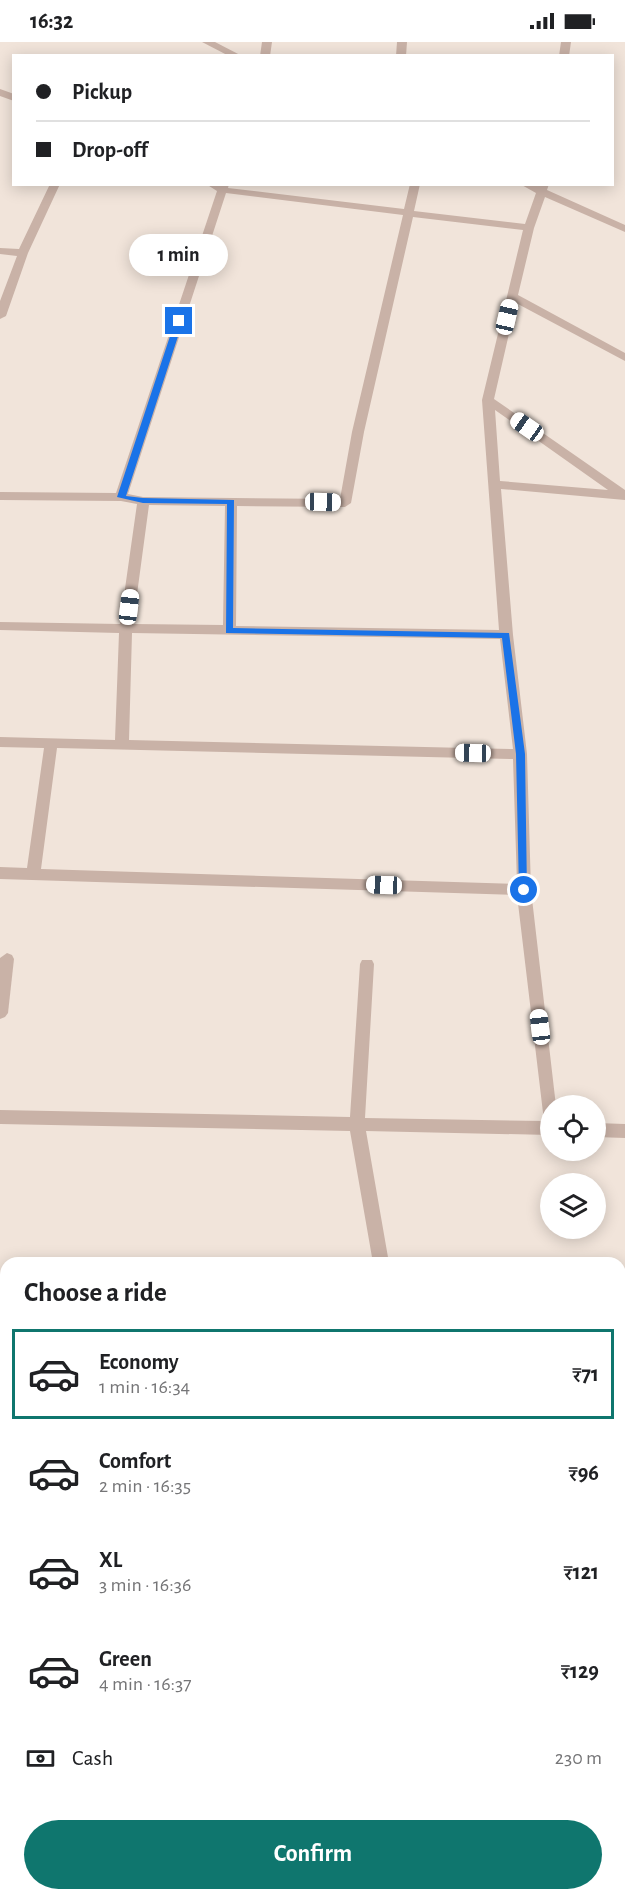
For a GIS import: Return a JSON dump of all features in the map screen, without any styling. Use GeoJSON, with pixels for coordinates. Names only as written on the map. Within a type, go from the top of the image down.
{"type":"FeatureCollection","features":[{"type":"Feature","properties":{"kind":"street"},"geometry":{"type":"LineString","coordinates":[[207,42],[234,54]]}},
{"type":"Feature","properties":{"kind":"street"},"geometry":{"type":"LineString","coordinates":[[0,316],[23,253],[54,186]]}},
{"type":"Feature","properties":{"kind":"street"},"geometry":{"type":"LineString","coordinates":[[0,496],[121,497],[143,501],[345,503],[358,432],[415,186]]}},
{"type":"Feature","properties":{"kind":"street"},"geometry":{"type":"LineString","coordinates":[[121,497],[223,187],[529,228]]}},
{"type":"Feature","properties":{"kind":"street"},"geometry":{"type":"LineString","coordinates":[[547,1095],[524,890],[520,754],[506,635],[488,400],[529,228],[543,188],[625,229]]}},
{"type":"Feature","properties":{"kind":"street"},"geometry":{"type":"LineString","coordinates":[[0,251],[23,253]]}},
{"type":"Feature","properties":{"kind":"street"},"geometry":{"type":"LineString","coordinates":[[512,296],[625,358]]}},
{"type":"Feature","properties":{"kind":"street"},"geometry":{"type":"LineString","coordinates":[[488,400],[624,495]]}},
{"type":"Feature","properties":{"kind":"street"},"geometry":{"type":"LineString","coordinates":[[496,486],[624,495]]}},
{"type":"Feature","properties":{"kind":"street"},"geometry":{"type":"LineString","coordinates":[[122,745],[126,628],[143,501]]}},
{"type":"Feature","properties":{"kind":"street"},"geometry":{"type":"LineString","coordinates":[[229,631],[231,502]]}},
{"type":"Feature","properties":{"kind":"street"},"geometry":{"type":"LineString","coordinates":[[0,626],[506,635]]}},
{"type":"Feature","properties":{"kind":"street"},"geometry":{"type":"LineString","coordinates":[[0,742],[520,754]]}},
{"type":"Feature","properties":{"kind":"street"},"geometry":{"type":"LineString","coordinates":[[33,874],[51,744]]}},
{"type":"Feature","properties":{"kind":"street"},"geometry":{"type":"LineString","coordinates":[[0,873],[524,890]]}},
{"type":"Feature","properties":{"kind":"street"},"geometry":{"type":"LineString","coordinates":[[0,1013],[7,959]]}},
{"type":"Feature","properties":{"kind":"street"},"geometry":{"type":"LineString","coordinates":[[367,964],[357,1126],[380,1257]]}},
{"type":"Feature","properties":{"kind":"street"},"geometry":{"type":"LineString","coordinates":[[0,1117],[540,1128]]}},
{"type":"Feature","properties":{"kind":"street"},"geometry":{"type":"LineString","coordinates":[[606,1130],[625,1131]]}},
{"type":"Feature","properties":{"kind":"route"},"geometry":{"type":"LineString","coordinates":[[179,321],[121,497],[143,501],[231,502],[229,631],[506,635],[520,754],[524,890]]}}]}
